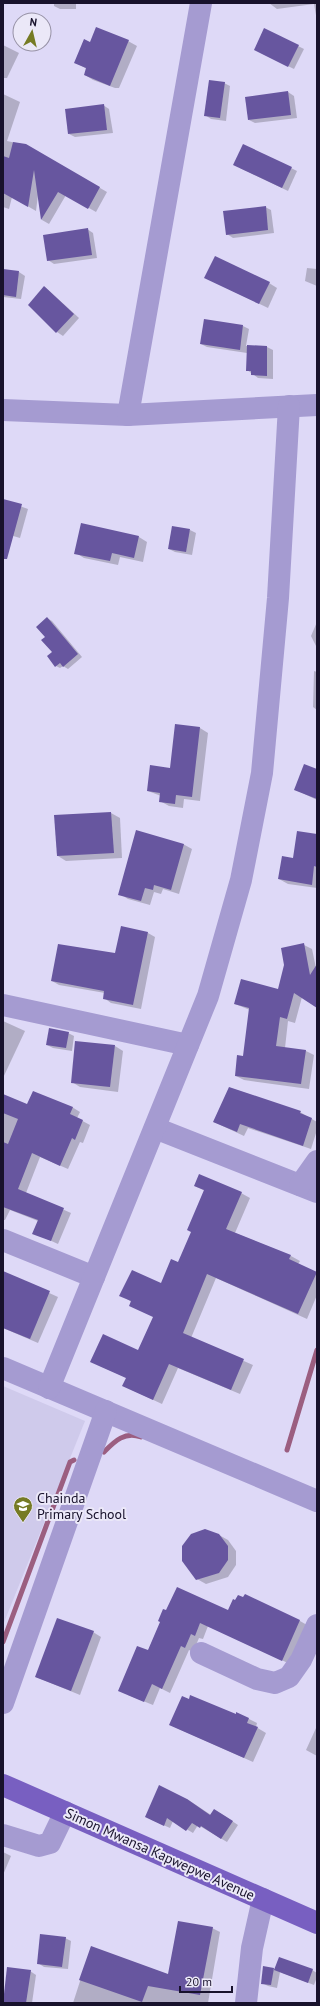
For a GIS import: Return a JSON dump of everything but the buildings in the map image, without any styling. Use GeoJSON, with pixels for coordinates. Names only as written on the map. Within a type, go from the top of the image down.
{"type":"FeatureCollection","features":[{"type":"Feature","properties":{"kind":"main road","name":"Simon Mwansa Kapwepwe Avenue"},"geometry":{"type":"LineString","coordinates":[[3,1785],[317,1923]]}},
{"type":"Feature","properties":{"kind":"street"},"geometry":{"type":"LineString","coordinates":[[128,415],[200,3]]}},
{"type":"Feature","properties":{"kind":"street"},"geometry":{"type":"LineString","coordinates":[[3,410],[128,415],[317,405]]}},
{"type":"Feature","properties":{"kind":"street"},"geometry":{"type":"LineString","coordinates":[[49,1388],[208,996],[241,880],[262,773],[278,598],[290,406]]}},
{"type":"Feature","properties":{"kind":"street"},"geometry":{"type":"LineString","coordinates":[[3,1005],[188,1045]]}},
{"type":"Feature","properties":{"kind":"street"},"geometry":{"type":"LineString","coordinates":[[155,1128],[309,1188],[317,1161]]}},
{"type":"Feature","properties":{"kind":"street"},"geometry":{"type":"LineString","coordinates":[[3,1240],[94,1277]]}},
{"type":"Feature","properties":{"kind":"street"},"geometry":{"type":"LineString","coordinates":[[3,1368],[317,1501]]}},
{"type":"Feature","properties":{"kind":"street"},"geometry":{"type":"LineString","coordinates":[[3,1703],[106,1411]]}},
{"type":"Feature","properties":{"kind":"street"},"geometry":{"type":"LineString","coordinates":[[201,1653],[257,1679],[275,1683],[289,1677],[301,1660],[317,1625]]}},
{"type":"Feature","properties":{"kind":"street"},"geometry":{"type":"LineString","coordinates":[[3,1835],[39,1846],[50,1843],[65,1812]]}},
{"type":"Feature","properties":{"kind":"street"},"geometry":{"type":"LineString","coordinates":[[246,2003],[252,1948],[263,1899]]}},
{"type":"Feature","properties":{"kind":"shaded area","name":"Chainda Primary School"},"geometry":{"type":"Polygon","coordinates":[[[3,1386],[85,1421],[3,1625],[3,1386]]]}},
{"type":"Feature","properties":{"kind":"waterway"},"geometry":{"type":"LineString","coordinates":[[287,1450],[317,1350]]}},
{"type":"Feature","properties":{"kind":"waterway"},"geometry":{"type":"LineString","coordinates":[[104,1452],[124,1436],[129,1435],[141,1437]]}},
{"type":"Feature","properties":{"kind":"waterway"},"geometry":{"type":"LineString","coordinates":[[3,1642],[70,1462],[74,1460]]}},
{"type":"Feature","properties":{"kind":"place","name":"Chainda Primary School"},"geometry":{"type":"Point","coordinates":[23,1523]}}]}
